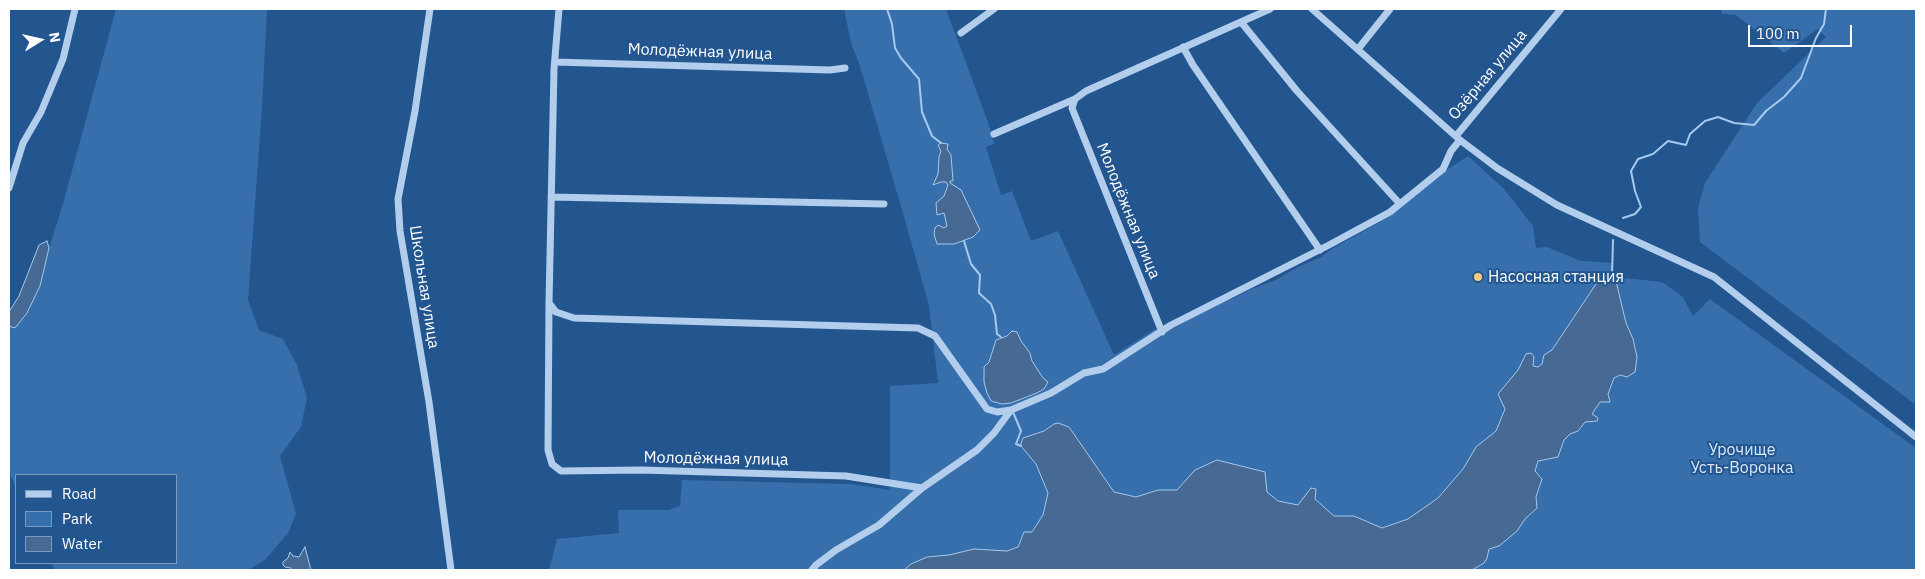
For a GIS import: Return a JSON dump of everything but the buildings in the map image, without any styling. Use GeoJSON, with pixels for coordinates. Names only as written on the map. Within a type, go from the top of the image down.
{"type":"FeatureCollection","features":[{"type":"Feature","properties":{"kind":"street"},"geometry":{"type":"LineString","coordinates":[[9,188],[23,143],[40,112],[63,58],[75,9]]}},
{"type":"Feature","properties":{"kind":"street","name":"Школьная улица"},"geometry":{"type":"LineString","coordinates":[[430,9],[415,111],[398,199],[400,231],[428,402],[451,570]]}},
{"type":"Feature","properties":{"kind":"street","name":"Молодёжная улица"},"geometry":{"type":"LineString","coordinates":[[559,9],[555,62],[549,303],[548,450],[552,464],[560,471],[641,470],[846,476],[922,488]]}},
{"type":"Feature","properties":{"kind":"street"},"geometry":{"type":"LineString","coordinates":[[961,33],[994,9]]}},
{"type":"Feature","properties":{"kind":"street"},"geometry":{"type":"LineString","coordinates":[[994,134],[1075,99],[1086,91],[1270,9]]}},
{"type":"Feature","properties":{"kind":"street"},"geometry":{"type":"LineString","coordinates":[[1312,9],[1458,138],[1496,168],[1557,205],[1714,277],[1916,437]]}},
{"type":"Feature","properties":{"kind":"street"},"geometry":{"type":"LineString","coordinates":[[1358,49],[1390,9]]}},
{"type":"Feature","properties":{"kind":"street","name":"Озёрная улица"},"geometry":{"type":"LineString","coordinates":[[1400,204],[1442,169],[1458,138],[1562,9]]}},
{"type":"Feature","properties":{"kind":"street"},"geometry":{"type":"LineString","coordinates":[[549,303],[556,312],[574,318],[918,328],[935,336],[987,408],[998,412],[1011,410],[1052,393],[1084,373],[1104,369],[1162,332],[1320,250],[1390,212],[1400,204],[1297,91],[1241,22]]}},
{"type":"Feature","properties":{"kind":"street"},"geometry":{"type":"LineString","coordinates":[[1184,47],[1193,65],[1320,250]]}},
{"type":"Feature","properties":{"kind":"street","name":"Молодёжная улица"},"geometry":{"type":"LineString","coordinates":[[555,62],[830,70],[845,68]]}},
{"type":"Feature","properties":{"kind":"street","name":"Молодёжная улица"},"geometry":{"type":"LineString","coordinates":[[1075,99],[1072,108],[1162,332]]}},
{"type":"Feature","properties":{"kind":"street"},"geometry":{"type":"LineString","coordinates":[[551,197],[884,204]]}},
{"type":"Feature","properties":{"kind":"street"},"geometry":{"type":"LineString","coordinates":[[812,570],[836,550],[879,525],[922,488],[977,450],[994,433],[1011,410]]}},
{"type":"Feature","properties":{"kind":"green space"},"geometry":{"type":"Polygon","coordinates":[[[116,9],[267,9],[248,300],[259,330],[283,339],[297,365],[307,398],[301,427],[280,456],[296,514],[288,533],[265,560],[248,570],[55,570],[52,564],[178,564],[178,474],[15,474],[15,486],[9,472],[9,326],[16,327],[27,313],[40,286],[49,248],[63,204],[116,9]]]}},
{"type":"Feature","properties":{"kind":"green space"},"geometry":{"type":"Polygon","coordinates":[[[844,9],[946,9],[989,125],[994,144],[986,147],[1001,195],[1012,191],[1031,241],[1058,231],[1114,355],[1155,329],[1160,336],[1218,302],[1232,299],[1276,280],[1298,267],[1321,257],[1380,222],[1442,173],[1468,156],[1504,189],[1533,226],[1536,248],[1547,247],[1581,261],[1613,263],[1612,269],[1608,274],[1600,278],[1552,350],[1545,355],[1542,364],[1538,367],[1533,366],[1526,354],[1518,370],[1498,394],[1506,409],[1496,431],[1476,447],[1463,469],[1438,498],[1408,519],[1382,528],[1354,516],[1334,516],[1315,499],[1298,505],[1278,501],[1267,492],[1195,470],[1177,490],[1158,490],[1136,497],[1114,492],[1069,427],[1054,424],[1044,431],[1037,432],[1021,447],[1036,464],[1048,493],[1043,515],[1032,532],[1024,532],[1018,547],[1007,551],[974,549],[949,555],[927,557],[911,564],[904,570],[549,570],[557,539],[619,533],[618,510],[668,510],[680,506],[682,480],[850,484],[890,490],[890,386],[938,383],[929,305],[860,66],[851,43],[844,9]]]}},
{"type":"Feature","properties":{"kind":"green space"},"geometry":{"type":"Polygon","coordinates":[[[1721,9],[1916,9],[1916,405],[1700,242],[1698,208],[1705,183],[1757,103],[1826,37],[1818,29],[1784,53],[1736,15],[1722,14],[1721,9]]]}},
{"type":"Feature","properties":{"kind":"green space","name":"Урочище Усть-Воронка"},"geometry":{"type":"Polygon","coordinates":[[[1615,277],[1662,282],[1683,297],[1693,316],[1710,299],[1916,448],[1916,570],[1472,570],[1484,563],[1489,549],[1499,546],[1517,531],[1525,519],[1537,508],[1536,497],[1541,485],[1535,472],[1538,461],[1558,457],[1564,440],[1570,434],[1578,431],[1608,394],[1614,378],[1620,375],[1637,357],[1633,339],[1626,323],[1615,277]]]}},
{"type":"Feature","properties":{"kind":"water"},"geometry":{"type":"Polygon","coordinates":[[[941,143],[948,144],[947,149],[951,155],[953,181],[950,181],[950,183],[961,190],[980,230],[973,237],[954,244],[937,244],[934,234],[935,228],[938,225],[944,228],[947,226],[944,213],[937,215],[936,203],[944,196],[948,185],[946,182],[941,182],[933,185],[938,174],[941,151],[938,145],[941,143]]]}},
{"type":"Feature","properties":{"kind":"water"},"geometry":{"type":"Polygon","coordinates":[[[47,241],[49,248],[40,286],[27,313],[15,328],[9,326],[9,312],[19,296],[39,245],[47,241]]]}},
{"type":"Feature","properties":{"kind":"water"},"geometry":{"type":"Polygon","coordinates":[[[1615,277],[1626,323],[1633,339],[1637,357],[1635,372],[1627,377],[1620,375],[1614,378],[1608,394],[1610,402],[1600,402],[1592,414],[1598,418],[1597,421],[1585,422],[1578,431],[1570,434],[1564,440],[1558,457],[1538,461],[1535,471],[1542,479],[1536,497],[1537,508],[1525,519],[1517,531],[1499,546],[1489,549],[1484,563],[1472,570],[904,570],[911,564],[927,557],[949,555],[974,549],[1007,551],[1018,547],[1024,532],[1032,532],[1043,515],[1048,493],[1036,464],[1021,446],[1021,443],[1023,438],[1044,431],[1058,423],[1069,427],[1114,492],[1136,497],[1158,490],[1177,490],[1195,470],[1217,460],[1265,472],[1267,492],[1278,501],[1298,505],[1311,488],[1316,489],[1315,499],[1334,516],[1354,516],[1382,528],[1408,519],[1438,498],[1463,469],[1476,447],[1496,431],[1505,409],[1498,394],[1518,370],[1526,354],[1531,353],[1534,357],[1533,366],[1538,367],[1542,364],[1544,355],[1552,350],[1600,278],[1615,277]]]}},
{"type":"Feature","properties":{"kind":"water"},"geometry":{"type":"Polygon","coordinates":[[[1012,331],[1017,332],[1030,353],[1032,361],[1043,378],[1048,382],[1044,389],[1037,393],[1011,403],[1002,404],[991,401],[987,393],[984,382],[984,367],[989,362],[996,340],[1007,336],[1012,331]]]}},
{"type":"Feature","properties":{"kind":"water"},"geometry":{"type":"Polygon","coordinates":[[[305,547],[311,570],[291,570],[291,568],[283,565],[290,552],[293,556],[299,557],[305,547]]]}},
{"type":"Feature","properties":{"kind":"waterway"},"geometry":{"type":"LineString","coordinates":[[887,9],[892,24],[895,48],[919,79],[922,112],[932,136],[941,143]]}},
{"type":"Feature","properties":{"kind":"waterway"},"geometry":{"type":"LineString","coordinates":[[1623,218],[1635,214],[1641,207],[1631,171],[1638,159],[1653,154],[1668,141],[1686,145],[1690,134],[1705,121],[1718,117],[1734,123],[1754,125],[1766,111],[1784,97],[1801,78],[1816,38],[1824,24],[1826,9]]}},
{"type":"Feature","properties":{"kind":"waterway"},"geometry":{"type":"LineString","coordinates":[[1612,277],[1613,240]]}},
{"type":"Feature","properties":{"kind":"waterway"},"geometry":{"type":"LineString","coordinates":[[964,241],[971,264],[980,275],[979,293],[991,304],[995,315],[997,334],[1001,337]]}},
{"type":"Feature","properties":{"kind":"waterway"},"geometry":{"type":"LineString","coordinates":[[1013,412],[1021,431],[1016,444],[1021,446]]}},
{"type":"Feature","properties":{"kind":"place","name":"Насосная станция"},"geometry":{"type":"Point","coordinates":[1478,277]}}]}
